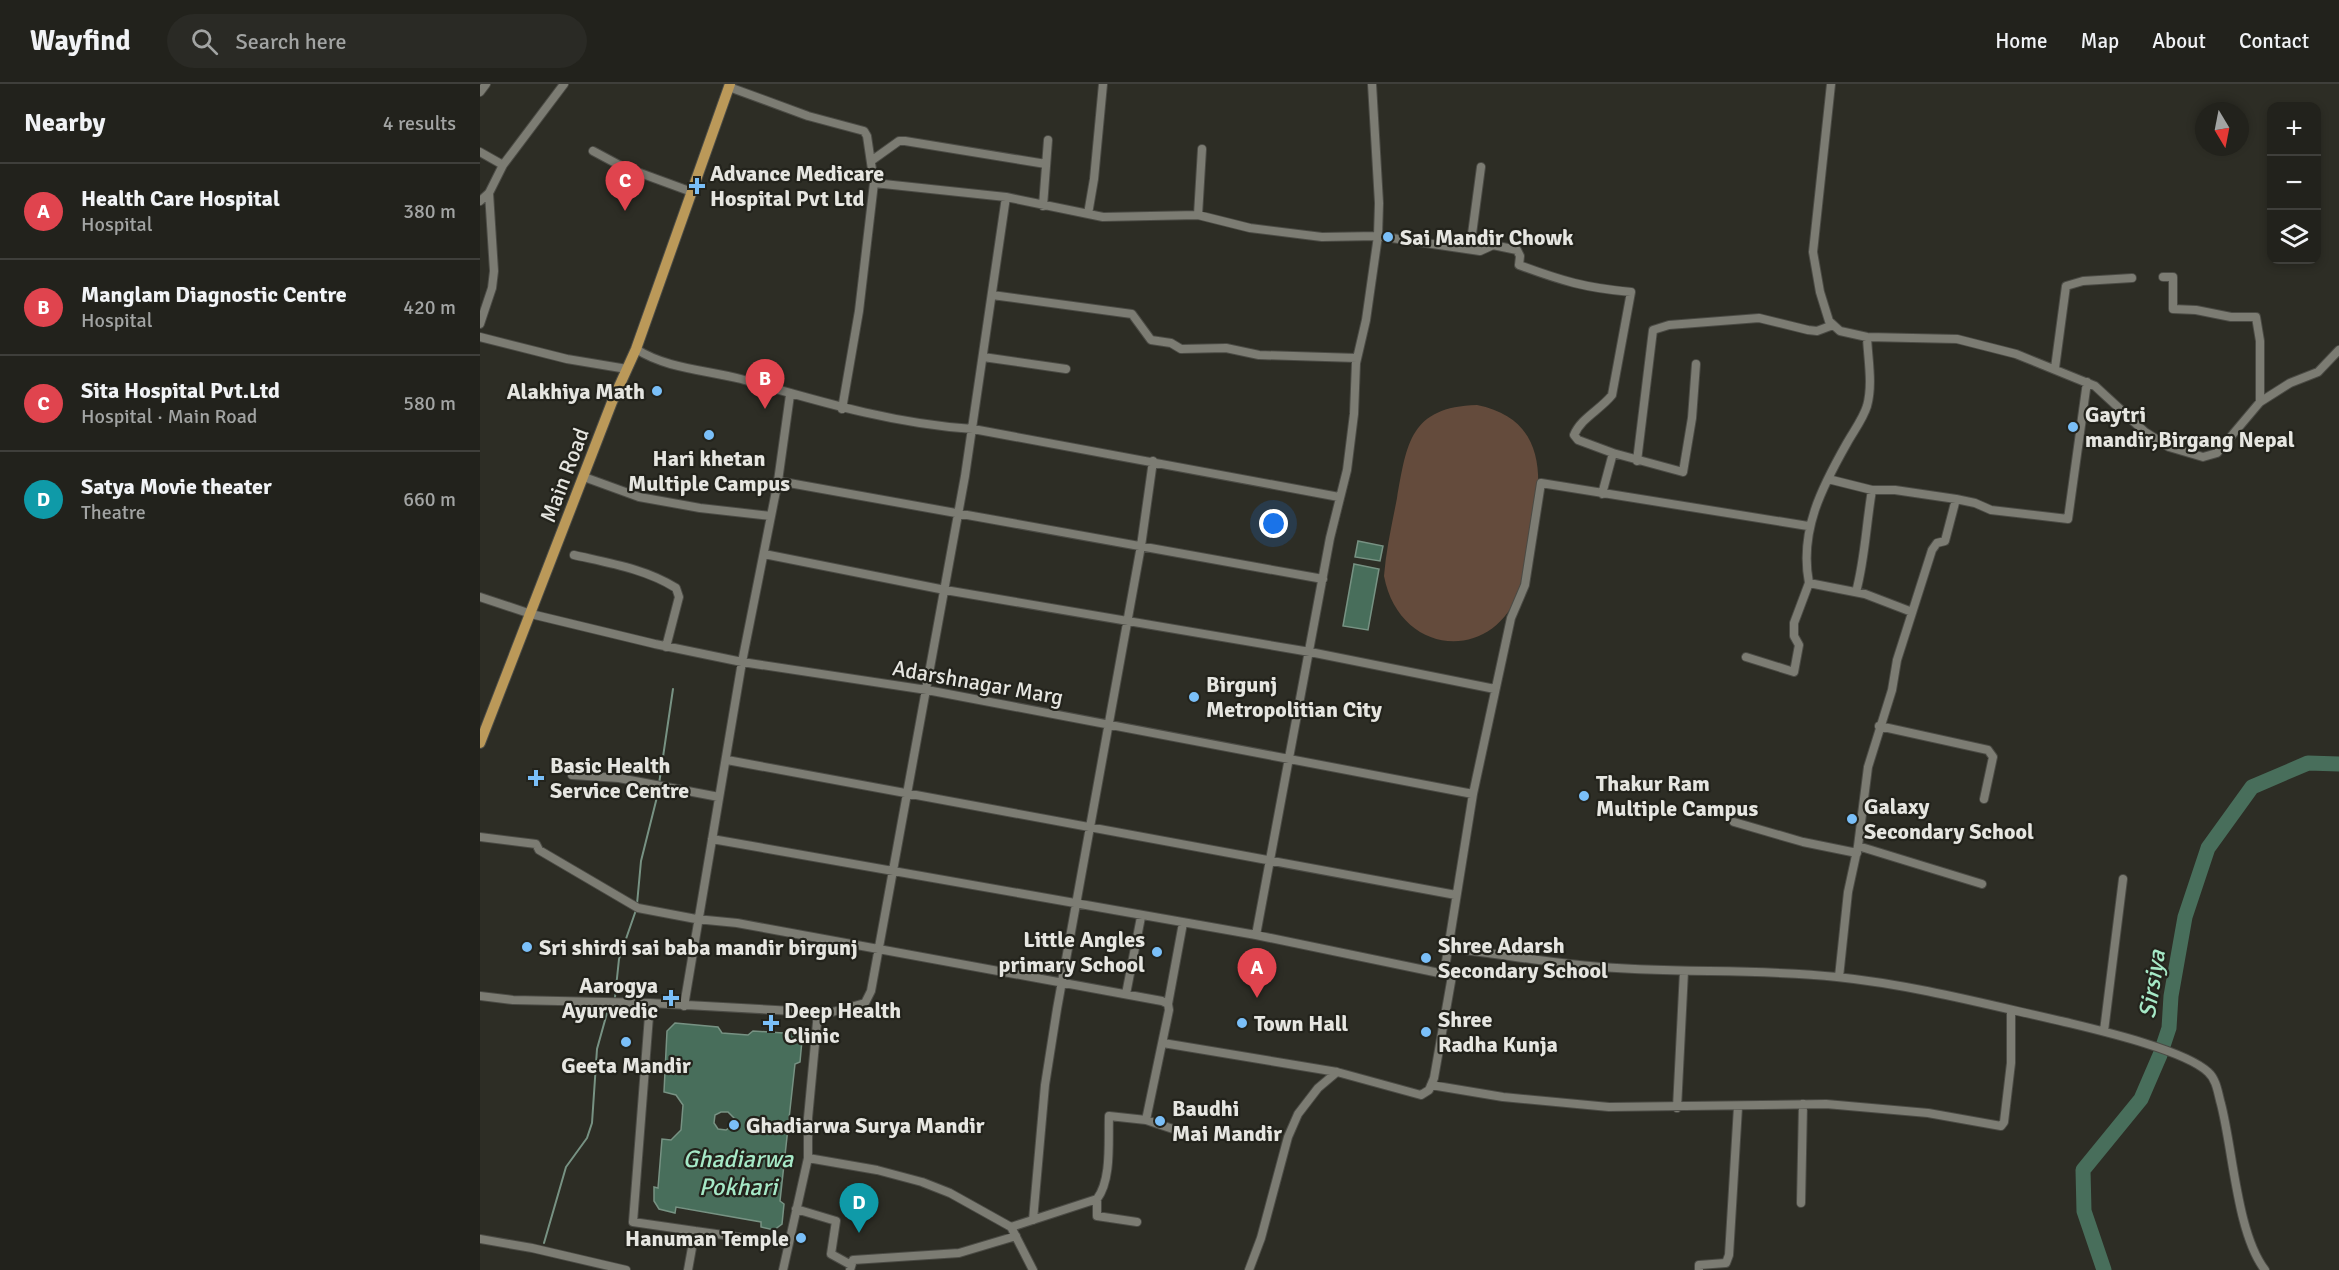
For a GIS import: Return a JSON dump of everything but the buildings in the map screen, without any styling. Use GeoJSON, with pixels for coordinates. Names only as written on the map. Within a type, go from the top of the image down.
{"type":"FeatureCollection","features":[{"type":"Feature","properties":{"kind":"main road","name":"Main Road"},"geometry":{"type":"LineString","coordinates":[[480,743],[636,349],[729,86]]}},
{"type":"Feature","properties":{"kind":"street"},"geometry":{"type":"LineString","coordinates":[[480,92],[486,84]]}},
{"type":"Feature","properties":{"kind":"street"},"geometry":{"type":"LineString","coordinates":[[480,201],[489,193],[503,165],[564,84]]}},
{"type":"Feature","properties":{"kind":"street"},"geometry":{"type":"LineString","coordinates":[[1088,214],[1103,84]]}},
{"type":"Feature","properties":{"kind":"street"},"geometry":{"type":"LineString","coordinates":[[1256,935],[1339,497],[1347,470],[1357,358],[1366,320],[1378,236],[1379,203],[1372,84]]}},
{"type":"Feature","properties":{"kind":"street"},"geometry":{"type":"LineString","coordinates":[[1831,84],[1813,252],[1820,292],[1829,321],[1840,331],[1867,337],[1957,339],[1981,343],[2055,368],[2095,386],[2145,432],[2169,447],[2203,457],[2217,453],[2260,402],[2290,383],[2318,372],[2339,350]]}},
{"type":"Feature","properties":{"kind":"street"},"geometry":{"type":"LineString","coordinates":[[729,86],[808,116],[864,131],[874,183],[859,311],[842,409]]}},
{"type":"Feature","properties":{"kind":"street"},"geometry":{"type":"LineString","coordinates":[[1043,207],[1048,140]]}},
{"type":"Feature","properties":{"kind":"street"},"geometry":{"type":"LineString","coordinates":[[871,161],[899,141],[905,141],[1046,164]]}},
{"type":"Feature","properties":{"kind":"street"},"geometry":{"type":"LineString","coordinates":[[1198,215],[1202,149]]}},
{"type":"Feature","properties":{"kind":"street"},"geometry":{"type":"LineString","coordinates":[[592,151],[621,166],[692,192]]}},
{"type":"Feature","properties":{"kind":"street"},"geometry":{"type":"LineString","coordinates":[[480,152],[503,165]]}},
{"type":"Feature","properties":{"kind":"street"},"geometry":{"type":"LineString","coordinates":[[1470,249],[1481,167]]}},
{"type":"Feature","properties":{"kind":"street"},"geometry":{"type":"LineString","coordinates":[[874,183],[1006,197],[1043,207],[1103,217],[1198,215],[1250,228],[1322,237],[1378,236],[1480,251],[1493,245],[1517,250],[1520,256],[1519,265],[1561,281],[1586,288],[1631,292],[1612,395],[1604,405],[1584,421],[1574,435],[1578,440],[1613,453],[1683,472],[1692,418],[1696,364]]}},
{"type":"Feature","properties":{"kind":"street"},"geometry":{"type":"LineString","coordinates":[[480,324],[492,288],[494,271],[489,193]]}},
{"type":"Feature","properties":{"kind":"street"},"geometry":{"type":"LineString","coordinates":[[480,996],[513,1000],[650,1003],[829,1013],[865,1003],[871,991],[880,948],[945,590],[973,429],[1006,197]]}},
{"type":"Feature","properties":{"kind":"street"},"geometry":{"type":"LineString","coordinates":[[2163,277],[2173,277],[2173,309],[2196,310],[2231,317],[2256,317],[2260,341],[2260,402]]}},
{"type":"Feature","properties":{"kind":"street"},"geometry":{"type":"LineString","coordinates":[[2055,368],[2066,286],[2083,281],[2132,278]]}},
{"type":"Feature","properties":{"kind":"street"},"geometry":{"type":"LineString","coordinates":[[992,295],[1132,314],[1150,340],[1171,343],[1181,349],[1226,348],[1259,355],[1357,358]]}},
{"type":"Feature","properties":{"kind":"street"},"geometry":{"type":"LineString","coordinates":[[1637,461],[1653,330],[1669,325],[1759,318],[1817,331],[1833,325]]}},
{"type":"Feature","properties":{"kind":"street"},"geometry":{"type":"LineString","coordinates":[[480,337],[567,359],[627,369]]}},
{"type":"Feature","properties":{"kind":"street"},"geometry":{"type":"LineString","coordinates":[[1746,657],[1794,672],[1798,645],[1794,636],[1794,623],[1809,583],[1808,526],[1818,497],[1866,409],[1871,387],[1867,337]]}},
{"type":"Feature","properties":{"kind":"street"},"geometry":{"type":"LineString","coordinates":[[636,349],[679,365],[739,378],[842,409],[938,427],[973,429],[1339,497]]}},
{"type":"Feature","properties":{"kind":"street"},"geometry":{"type":"LineString","coordinates":[[983,357],[1066,369]]}},
{"type":"Feature","properties":{"kind":"street"},"geometry":{"type":"LineString","coordinates":[[1828,479],[1872,490],[1895,490],[1975,502],[1991,510],[2068,519],[2087,382]]}},
{"type":"Feature","properties":{"kind":"street"},"geometry":{"type":"LineString","coordinates":[[684,1006],[696,920],[727,760],[742,662],[778,481],[790,395]]}},
{"type":"Feature","properties":{"kind":"street"},"geometry":{"type":"LineString","coordinates":[[1602,494],[1613,453]]}},
{"type":"Feature","properties":{"kind":"street"},"geometry":{"type":"LineString","coordinates":[[1033,1220],[1045,1085],[1075,904],[1141,546],[1153,461]]}},
{"type":"Feature","properties":{"kind":"street"},"geometry":{"type":"LineString","coordinates":[[584,477],[639,497],[700,508],[771,516]]}},
{"type":"Feature","properties":{"kind":"street"},"geometry":{"type":"LineString","coordinates":[[778,481],[1323,579]]}},
{"type":"Feature","properties":{"kind":"street"},"geometry":{"type":"LineString","coordinates":[[1444,974],[1473,794],[1511,618],[1525,585],[1541,483],[1808,526]]}},
{"type":"Feature","properties":{"kind":"street"},"geometry":{"type":"LineString","coordinates":[[1856,592],[1863,565],[1872,490]]}},
{"type":"Feature","properties":{"kind":"street"},"geometry":{"type":"LineString","coordinates":[[1839,977],[1847,904],[1868,767],[1932,550],[1937,543],[1945,541],[1956,499]]}},
{"type":"Feature","properties":{"kind":"street"},"geometry":{"type":"LineString","coordinates":[[764,554],[945,590],[1310,652],[1495,689]]}},
{"type":"Feature","properties":{"kind":"street"},"geometry":{"type":"LineString","coordinates":[[574,555],[640,571],[661,578],[676,588],[679,597],[666,647]]}},
{"type":"Feature","properties":{"kind":"street"},"geometry":{"type":"LineString","coordinates":[[1809,583],[1856,592],[1912,612]]}},
{"type":"Feature","properties":{"kind":"street","name":"Adarshnagar Marg"},"geometry":{"type":"LineString","coordinates":[[480,597],[531,614],[666,647],[742,662],[927,690],[1473,794]]}},
{"type":"Feature","properties":{"kind":"street"},"geometry":{"type":"LineString","coordinates":[[1879,726],[1988,750],[1992,757],[1984,799]]}},
{"type":"Feature","properties":{"kind":"street"},"geometry":{"type":"LineString","coordinates":[[727,760],[1456,895]]}},
{"type":"Feature","properties":{"kind":"street"},"geometry":{"type":"LineString","coordinates":[[572,775],[619,778],[719,797]]}},
{"type":"Feature","properties":{"kind":"street"},"geometry":{"type":"LineString","coordinates":[[1734,822],[1803,842],[1857,850],[1982,884]]}},
{"type":"Feature","properties":{"kind":"street"},"geometry":{"type":"LineString","coordinates":[[480,837],[536,844],[539,850],[635,907],[696,920],[737,922],[880,948],[1168,1004]]}},
{"type":"Feature","properties":{"kind":"street"},"geometry":{"type":"LineString","coordinates":[[712,839],[1256,935],[1452,976],[1431,1085],[1429,1090],[1420,1095],[1336,1072],[1163,1044]]}},
{"type":"Feature","properties":{"kind":"street"},"geometry":{"type":"LineString","coordinates":[[2104,1031],[2123,879]]}},
{"type":"Feature","properties":{"kind":"street"},"geometry":{"type":"LineString","coordinates":[[1126,994],[1141,916]]}},
{"type":"Feature","properties":{"kind":"street"},"geometry":{"type":"LineString","coordinates":[[1146,1120],[1163,1044],[1183,923]]}},
{"type":"Feature","properties":{"kind":"street"},"geometry":{"type":"LineString","coordinates":[[1448,948],[1590,966],[1780,971],[1839,977],[1937,993],[2121,1035],[2183,1058],[2207,1071],[2214,1078],[2228,1130],[2246,1230],[2265,1270]]}},
{"type":"Feature","properties":{"kind":"street"},"geometry":{"type":"LineString","coordinates":[[1677,1108],[1684,970]]}},
{"type":"Feature","properties":{"kind":"street"},"geometry":{"type":"LineString","coordinates":[[650,1003],[633,1222],[787,1245]]}},
{"type":"Feature","properties":{"kind":"street"},"geometry":{"type":"LineString","coordinates":[[1431,1085],[1503,1097],[1597,1106],[1677,1108],[1803,1104],[1853,1105],[1928,1113],[2001,1126],[2004,1122],[2011,1063],[2011,1010]]}},
{"type":"Feature","properties":{"kind":"street"},"geometry":{"type":"LineString","coordinates":[[783,1270],[808,1158],[808,1118],[818,1012]]}},
{"type":"Feature","properties":{"kind":"street"},"geometry":{"type":"LineString","coordinates":[[1249,1270],[1261,1238],[1288,1137],[1298,1114],[1318,1088],[1336,1072]]}},
{"type":"Feature","properties":{"kind":"street"},"geometry":{"type":"LineString","coordinates":[[1801,1203],[1803,1104]]}},
{"type":"Feature","properties":{"kind":"street"},"geometry":{"type":"LineString","coordinates":[[1699,1270],[1699,1265],[1726,1263],[1729,1255],[1738,1107]]}},
{"type":"Feature","properties":{"kind":"street"},"geometry":{"type":"LineString","coordinates":[[1011,1227],[1097,1199],[1102,1193],[1106,1171],[1109,1116],[1146,1120],[1173,1129]]}},
{"type":"Feature","properties":{"kind":"street"},"geometry":{"type":"LineString","coordinates":[[808,1158],[877,1170],[922,1182],[950,1193],[1011,1227],[1033,1270]]}},
{"type":"Feature","properties":{"kind":"street"},"geometry":{"type":"LineString","coordinates":[[1097,1199],[1097,1216],[1137,1221]]}},
{"type":"Feature","properties":{"kind":"street"},"geometry":{"type":"LineString","coordinates":[[796,1209],[836,1221],[831,1254],[851,1267],[853,1260],[958,1253],[1016,1236]]}},
{"type":"Feature","properties":{"kind":"street"},"geometry":{"type":"LineString","coordinates":[[688,1270],[695,1231]]}},
{"type":"Feature","properties":{"kind":"street"},"geometry":{"type":"LineString","coordinates":[[480,1239],[532,1248],[626,1270]]}},
{"type":"Feature","properties":{"kind":"shaded area"},"geometry":{"type":"Polygon","coordinates":[[[1477,405],[1506,416],[1525,433],[1535,454],[1538,480],[1536,507],[1520,589],[1507,614],[1489,630],[1469,639],[1448,641],[1427,635],[1408,622],[1393,603],[1384,576],[1385,566],[1404,461],[1416,432],[1425,421],[1438,413],[1455,407],[1477,405]]]}},
{"type":"Feature","properties":{"kind":"water"},"geometry":{"type":"Polygon","coordinates":[[[1358,541],[1383,546],[1380,561],[1355,557],[1358,541]]]}},
{"type":"Feature","properties":{"kind":"water"},"geometry":{"type":"Polygon","coordinates":[[[1354,564],[1379,569],[1368,630],[1343,626],[1354,564]]]}},
{"type":"Feature","properties":{"kind":"water","name":"Ghadiarwa Pokhari"},"geometry":{"type":"Polygon","coordinates":[[[675,1023],[718,1027],[722,1033],[748,1035],[753,1031],[797,1034],[802,1040],[800,1062],[795,1064],[780,1201],[784,1204],[782,1224],[774,1230],[761,1227],[761,1222],[676,1207],[675,1213],[659,1209],[654,1201],[654,1187],[658,1188],[662,1139],[671,1140],[681,1130],[683,1105],[676,1095],[664,1092],[667,1031],[675,1023]],[[728,1112],[715,1115],[714,1123],[718,1129],[726,1130],[734,1124],[734,1118],[728,1112]]]}},
{"type":"Feature","properties":{"kind":"waterway"},"geometry":{"type":"LineString","coordinates":[[659,784],[673,689]]}},
{"type":"Feature","properties":{"kind":"waterway","name":"Sirsiya"},"geometry":{"type":"LineString","coordinates":[[2104,1270],[2084,1211],[2083,1170],[2141,1099],[2160,1055],[2169,1028],[2171,996],[2185,917],[2208,848],[2252,787],[2308,763],[2339,764]]}},
{"type":"Feature","properties":{"kind":"waterway"},"geometry":{"type":"LineString","coordinates":[[637,904],[641,861],[659,789]]}},
{"type":"Feature","properties":{"kind":"waterway"},"geometry":{"type":"LineString","coordinates":[[615,997],[619,959],[636,910]]}},
{"type":"Feature","properties":{"kind":"waterway"},"geometry":{"type":"LineString","coordinates":[[544,1243],[566,1167],[587,1138],[592,1123],[597,1049],[607,1013]]}},
{"type":"Feature","properties":{"kind":"place","name":"Advance Medicare Hospital Pvt Ltd"},"geometry":{"type":"Point","coordinates":[697,186]}},
{"type":"Feature","properties":{"kind":"place","name":"Sita Hospital Pvt.Ltd"},"geometry":{"type":"Point","coordinates":[625,211]}},
{"type":"Feature","properties":{"kind":"place","name":"Sai Mandir Chowk"},"geometry":{"type":"Point","coordinates":[1388,237]}},
{"type":"Feature","properties":{"kind":"place","name":"Alakhiya Math"},"geometry":{"type":"Point","coordinates":[657,391]}},
{"type":"Feature","properties":{"kind":"place","name":"Manglam Diagnostic Centre"},"geometry":{"type":"Point","coordinates":[765,409]}},
{"type":"Feature","properties":{"kind":"place","name":"Gaytri mandir,Birgang Nepal"},"geometry":{"type":"Point","coordinates":[2073,427]}},
{"type":"Feature","properties":{"kind":"place","name":"Hari khetan Multiple Campus"},"geometry":{"type":"Point","coordinates":[709,435]}},
{"type":"Feature","properties":{"kind":"place","name":"Birgunj Metropolitian City"},"geometry":{"type":"Point","coordinates":[1194,697]}},
{"type":"Feature","properties":{"kind":"place","name":"Basic Health Service Centre"},"geometry":{"type":"Point","coordinates":[536,778]}},
{"type":"Feature","properties":{"kind":"place","name":"Thakur Ram Multiple Campus"},"geometry":{"type":"Point","coordinates":[1584,796]}},
{"type":"Feature","properties":{"kind":"place","name":"Galaxy Secondary School"},"geometry":{"type":"Point","coordinates":[1852,819]}},
{"type":"Feature","properties":{"kind":"place","name":"Sri shirdi sai baba mandir birgunj"},"geometry":{"type":"Point","coordinates":[527,947]}},
{"type":"Feature","properties":{"kind":"place","name":"Little Angles primary School"},"geometry":{"type":"Point","coordinates":[1157,952]}},
{"type":"Feature","properties":{"kind":"place","name":"Shree Adarsh Secondary School"},"geometry":{"type":"Point","coordinates":[1426,958]}},
{"type":"Feature","properties":{"kind":"place","name":"Aarogya Ayurvedic"},"geometry":{"type":"Point","coordinates":[671,998]}},
{"type":"Feature","properties":{"kind":"place","name":"Health Care Hospital"},"geometry":{"type":"Point","coordinates":[1257,998]}},
{"type":"Feature","properties":{"kind":"place","name":"Deep Health Clinic"},"geometry":{"type":"Point","coordinates":[771,1023]}},
{"type":"Feature","properties":{"kind":"place","name":"Town Hall"},"geometry":{"type":"Point","coordinates":[1242,1023]}},
{"type":"Feature","properties":{"kind":"place","name":"Shree Radha Kunja"},"geometry":{"type":"Point","coordinates":[1426,1032]}},
{"type":"Feature","properties":{"kind":"place","name":"Geeta Mandir"},"geometry":{"type":"Point","coordinates":[626,1042]}},
{"type":"Feature","properties":{"kind":"place","name":"Baudhi Mai Mandir"},"geometry":{"type":"Point","coordinates":[1160,1121]}},
{"type":"Feature","properties":{"kind":"place","name":"Ghadiarwa Surya Mandir"},"geometry":{"type":"Point","coordinates":[734,1125]}},
{"type":"Feature","properties":{"kind":"place","name":"Satya Movie theater"},"geometry":{"type":"Point","coordinates":[859,1233]}},
{"type":"Feature","properties":{"kind":"place","name":"Hanuman Temple"},"geometry":{"type":"Point","coordinates":[801,1238]}}]}
